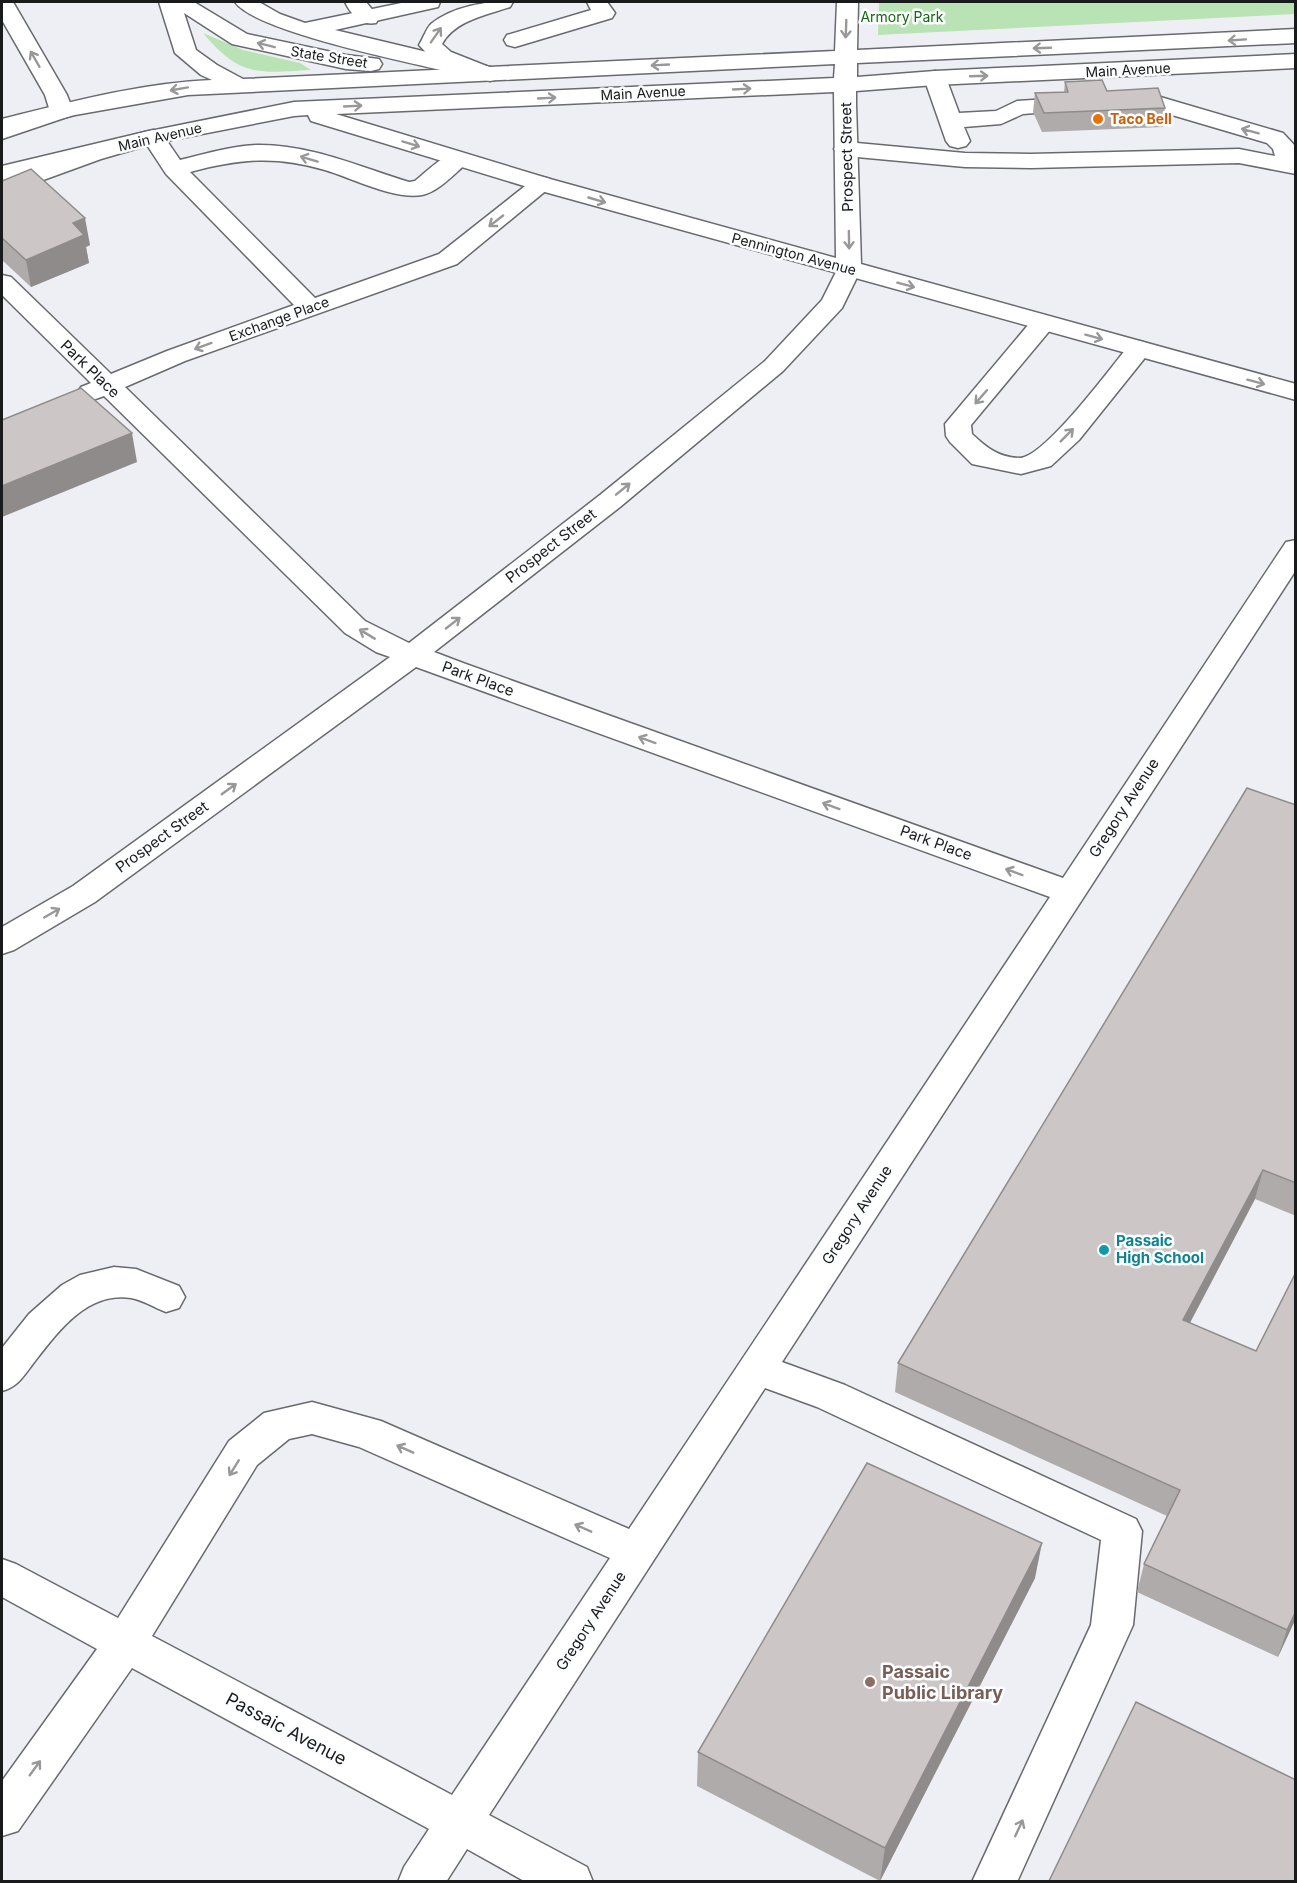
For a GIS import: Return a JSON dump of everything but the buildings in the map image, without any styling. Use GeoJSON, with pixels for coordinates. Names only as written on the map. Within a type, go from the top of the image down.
{"type":"FeatureCollection","features":[{"type":"Feature","properties":{"kind":"main road"},"geometry":{"type":"LineString","coordinates":[[2,2],[56,95],[62,111],[2,132]]}},
{"type":"Feature","properties":{"kind":"main road"},"geometry":{"type":"LineString","coordinates":[[169,2],[186,53],[209,70],[237,85],[294,109]]}},
{"type":"Feature","properties":{"kind":"main road","name":"State Street"},"geometry":{"type":"LineString","coordinates":[[180,2],[240,39],[278,48],[346,62],[490,74]]}},
{"type":"Feature","properties":{"kind":"main road"},"geometry":{"type":"LineString","coordinates":[[246,2],[258,12],[276,21],[362,45],[490,74]]}},
{"type":"Feature","properties":{"kind":"main road"},"geometry":{"type":"LineString","coordinates":[[276,21],[298,26],[320,26],[362,10],[429,2]]}},
{"type":"Feature","properties":{"kind":"main road"},"geometry":{"type":"LineString","coordinates":[[490,74],[443,57],[430,45],[439,29],[466,14],[502,2]]}},
{"type":"Feature","properties":{"kind":"main road"},"geometry":{"type":"LineString","coordinates":[[515,40],[604,13],[597,2]]}},
{"type":"Feature","properties":{"kind":"main road","name":"Prospect Street"},"geometry":{"type":"LineString","coordinates":[[2,942],[84,894],[412,655],[610,501],[774,366],[833,303],[849,269],[845,84],[847,2]]}},
{"type":"Feature","properties":{"kind":"main road","name":"Main Avenue"},"geometry":{"type":"LineString","coordinates":[[2,126],[62,111],[188,88],[1296,36]]}},
{"type":"Feature","properties":{"kind":"main road","name":"Main Avenue"},"geometry":{"type":"LineString","coordinates":[[2,188],[93,154],[153,137],[294,109],[1296,61]]}},
{"type":"Feature","properties":{"kind":"main road"},"geometry":{"type":"LineString","coordinates":[[935,78],[965,160]]}},
{"type":"Feature","properties":{"kind":"main road"},"geometry":{"type":"LineString","coordinates":[[846,149],[965,160],[1101,160],[1239,156],[1291,166],[1285,146],[1275,138],[1157,103],[1101,103]]}},
{"type":"Feature","properties":{"kind":"main road"},"geometry":{"type":"LineString","coordinates":[[951,121],[1001,117],[1026,106],[1064,105]]}},
{"type":"Feature","properties":{"kind":"main road","name":"Pennington Avenue"},"geometry":{"type":"LineString","coordinates":[[294,109],[542,184],[1296,392]]}},
{"type":"Feature","properties":{"kind":"main road"},"geometry":{"type":"LineString","coordinates":[[2,173],[153,137],[174,168],[310,308]]}},
{"type":"Feature","properties":{"kind":"main road"},"geometry":{"type":"LineString","coordinates":[[174,168],[230,155],[257,152],[289,153],[408,189],[421,188],[458,159]]}},
{"type":"Feature","properties":{"kind":"main road","name":"Exchange Place"},"geometry":{"type":"LineString","coordinates":[[67,405],[107,385],[176,356],[448,259],[542,184]]}},
{"type":"Feature","properties":{"kind":"main road","name":"Park Place"},"geometry":{"type":"LineString","coordinates":[[2,282],[355,627],[386,645],[1069,892]]}},
{"type":"Feature","properties":{"kind":"main road"},"geometry":{"type":"LineString","coordinates":[[1043,323],[958,424],[959,436],[982,458],[1021,466],[1041,460],[1070,434],[1139,349]]}},
{"type":"Feature","properties":{"kind":"main road","name":"Gregory Avenue"},"geometry":{"type":"LineString","coordinates":[[420,1881],[1296,548]]}},
{"type":"Feature","properties":{"kind":"main road"},"geometry":{"type":"LineString","coordinates":[[2,1375],[56,1310],[74,1294],[96,1285],[116,1282],[137,1284],[166,1297]]}},
{"type":"Feature","properties":{"kind":"main road"},"geometry":{"type":"LineString","coordinates":[[756,1369],[831,1396],[1122,1532],[1112,1625],[994,1881]]}},
{"type":"Feature","properties":{"kind":"main road"},"geometry":{"type":"LineString","coordinates":[[2,1816],[125,1642],[243,1453],[278,1425],[312,1418],[368,1433],[637,1551]]}},
{"type":"Feature","properties":{"kind":"main road","name":"Passaic Avenue"},"geometry":{"type":"LineString","coordinates":[[2,1577],[571,1881]]}},
{"type":"Feature","properties":{"kind":"green space","name":"Armory Park"},"geometry":{"type":"Polygon","coordinates":[[[879,2],[1295,2],[1296,14],[878,35],[879,2]]]}},
{"type":"Feature","properties":{"kind":"green space"},"geometry":{"type":"Polygon","coordinates":[[[203,33],[243,50],[300,63],[311,70],[277,72],[239,65],[228,58],[203,33]]]}},
{"type":"Feature","properties":{"kind":"place","name":"Taco Bell"},"geometry":{"type":"Point","coordinates":[1098,119]}},
{"type":"Feature","properties":{"kind":"place","name":"Passaic High School"},"geometry":{"type":"Point","coordinates":[1104,1250]}},
{"type":"Feature","properties":{"kind":"place","name":"Passaic Public Library"},"geometry":{"type":"Point","coordinates":[870,1682]}}]}
